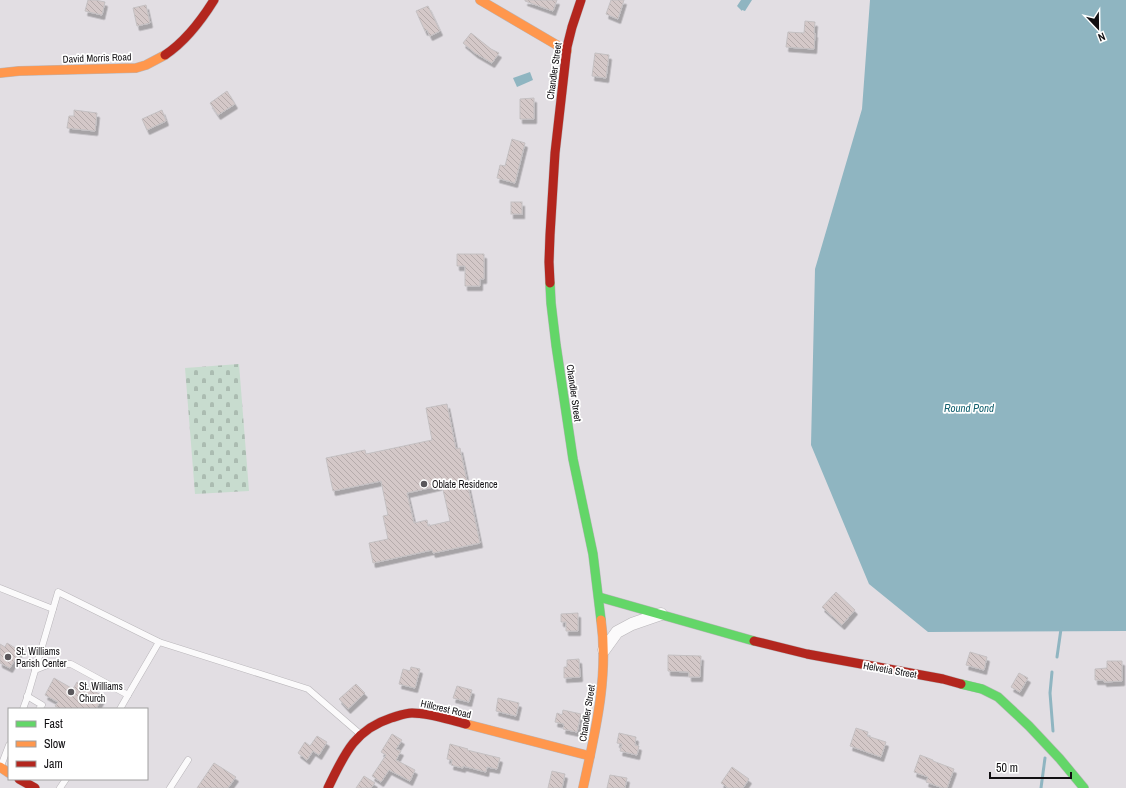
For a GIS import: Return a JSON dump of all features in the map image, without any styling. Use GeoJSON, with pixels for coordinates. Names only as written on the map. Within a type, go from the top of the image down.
{"type":"FeatureCollection","features":[{"type":"Feature","properties":{"kind":"street","name":"David Morris Road"},"geometry":{"type":"LineString","coordinates":[[0,73],[141,67],[160,59],[190,35],[202,20],[214,0]]}},
{"type":"Feature","properties":{"kind":"street"},"geometry":{"type":"LineString","coordinates":[[480,0],[567,51]]}},
{"type":"Feature","properties":{"kind":"street","name":"Chandler Street"},"geometry":{"type":"LineString","coordinates":[[581,0],[572,28],[567,51],[555,153],[550,235],[550,297],[572,459],[593,554],[604,650],[602,688],[595,736],[583,788]]}},
{"type":"Feature","properties":{"kind":"street","name":"Helvetia Street"},"geometry":{"type":"LineString","coordinates":[[599,597],[779,648],[943,679],[990,692],[998,697],[1029,726],[1060,759],[1084,788]]}},
{"type":"Feature","properties":{"kind":"street"},"geometry":{"type":"LineString","coordinates":[[604,650],[617,632],[632,624],[661,614]]}},
{"type":"Feature","properties":{"kind":"street","name":"Hillcrest Road"},"geometry":{"type":"LineString","coordinates":[[328,788],[346,753],[361,734],[372,725],[384,719],[412,712],[590,756]]}},
{"type":"Feature","properties":{"kind":"street"},"geometry":{"type":"LineString","coordinates":[[22,780],[35,788]]}},
{"type":"Feature","properties":{"kind":"lane"},"geometry":{"type":"LineString","coordinates":[[0,588],[53,610]]}},
{"type":"Feature","properties":{"kind":"lane"},"geometry":{"type":"LineString","coordinates":[[22,708],[58,592],[159,642],[308,689],[361,734]]}},
{"type":"Feature","properties":{"kind":"lane"},"geometry":{"type":"LineString","coordinates":[[121,708],[159,642]]}},
{"type":"Feature","properties":{"kind":"lane"},"geometry":{"type":"LineString","coordinates":[[35,670],[50,664],[71,664],[128,695]]}},
{"type":"Feature","properties":{"kind":"lane"},"geometry":{"type":"LineString","coordinates":[[27,696],[42,704],[40,708]]}},
{"type":"Feature","properties":{"kind":"lane"},"geometry":{"type":"LineString","coordinates":[[0,767],[8,747]]}},
{"type":"Feature","properties":{"kind":"lane"},"geometry":{"type":"LineString","coordinates":[[170,788],[188,760]]}},
{"type":"Feature","properties":{"kind":"green space"},"geometry":{"type":"Polygon","coordinates":[[[239,364],[249,491],[195,494],[185,368],[239,364]]]}},
{"type":"Feature","properties":{"kind":"water"},"geometry":{"type":"Polygon","coordinates":[[[741,0],[752,0],[745,11],[742,11],[737,6],[741,0]]]}},
{"type":"Feature","properties":{"kind":"water","name":"Round Pond"},"geometry":{"type":"Polygon","coordinates":[[[870,0],[1126,0],[1126,631],[928,632],[869,584],[811,445],[815,269],[862,109],[870,0]]]}},
{"type":"Feature","properties":{"kind":"water"},"geometry":{"type":"Polygon","coordinates":[[[530,72],[533,80],[517,87],[513,78],[530,72]]]}},
{"type":"Feature","properties":{"kind":"building"},"geometry":{"type":"Polygon","coordinates":[[[88,0],[105,2],[102,15],[85,11],[88,0]]]}},
{"type":"Feature","properties":{"kind":"building"},"geometry":{"type":"Polygon","coordinates":[[[525,0],[557,0],[553,11],[525,0]]]}},
{"type":"Feature","properties":{"kind":"building"},"geometry":{"type":"Polygon","coordinates":[[[611,0],[624,0],[618,19],[606,14],[611,0]]]}},
{"type":"Feature","properties":{"kind":"building"},"geometry":{"type":"Polygon","coordinates":[[[146,5],[150,23],[137,26],[133,8],[146,5]]]}},
{"type":"Feature","properties":{"kind":"building"},"geometry":{"type":"Polygon","coordinates":[[[428,6],[440,31],[430,36],[427,30],[425,31],[416,11],[428,6]]]}},
{"type":"Feature","properties":{"kind":"building"},"geometry":{"type":"Polygon","coordinates":[[[805,21],[815,22],[814,49],[786,47],[788,32],[804,33],[805,21]]]}},
{"type":"Feature","properties":{"kind":"building"},"geometry":{"type":"Polygon","coordinates":[[[471,33],[491,49],[499,53],[492,63],[475,53],[463,43],[471,33]]]}},
{"type":"Feature","properties":{"kind":"building"},"geometry":{"type":"Polygon","coordinates":[[[595,53],[609,55],[606,78],[592,76],[595,53]]]}},
{"type":"Feature","properties":{"kind":"building"},"geometry":{"type":"Polygon","coordinates":[[[227,91],[235,104],[218,115],[210,103],[227,91]]]}},
{"type":"Feature","properties":{"kind":"building"},"geometry":{"type":"Polygon","coordinates":[[[534,98],[534,119],[520,119],[520,99],[534,98]]]}},
{"type":"Feature","properties":{"kind":"building"},"geometry":{"type":"Polygon","coordinates":[[[74,110],[97,113],[95,131],[67,128],[69,116],[74,116],[74,110]]]}},
{"type":"Feature","properties":{"kind":"building"},"geometry":{"type":"Polygon","coordinates":[[[162,110],[166,121],[147,130],[142,119],[162,110]]]}},
{"type":"Feature","properties":{"kind":"building"},"geometry":{"type":"Polygon","coordinates":[[[512,139],[525,143],[515,183],[497,178],[500,165],[505,166],[512,139]]]}},
{"type":"Feature","properties":{"kind":"building"},"geometry":{"type":"Polygon","coordinates":[[[511,202],[522,202],[522,214],[511,214],[511,202]]]}},
{"type":"Feature","properties":{"kind":"building"},"geometry":{"type":"Polygon","coordinates":[[[457,254],[484,254],[484,279],[480,279],[480,286],[465,286],[465,266],[457,266],[457,254]]]}},
{"type":"Feature","properties":{"kind":"building","name":"Oblate Residence"},"geometry":{"type":"Polygon","coordinates":[[[447,404],[456,449],[460,448],[480,543],[433,553],[432,550],[373,563],[369,543],[388,539],[383,516],[388,515],[381,481],[333,491],[326,458],[365,450],[366,454],[432,440],[426,408],[447,404]],[[442,485],[407,493],[414,523],[427,520],[428,526],[450,521],[442,485]]]}},
{"type":"Feature","properties":{"kind":"building"},"geometry":{"type":"Polygon","coordinates":[[[836,592],[855,610],[842,625],[822,607],[836,592]]]}},
{"type":"Feature","properties":{"kind":"building"},"geometry":{"type":"Polygon","coordinates":[[[578,613],[578,631],[566,631],[566,622],[561,622],[561,614],[578,613]]]}},
{"type":"Feature","properties":{"kind":"building","name":"St. Williams Parish Center"},"geometry":{"type":"Polygon","coordinates":[[[7,643],[20,651],[10,668],[0,663],[0,644],[5,647],[7,643]]]}},
{"type":"Feature","properties":{"kind":"building"},"geometry":{"type":"Polygon","coordinates":[[[970,652],[987,657],[984,670],[966,665],[970,652]]]}},
{"type":"Feature","properties":{"kind":"building"},"geometry":{"type":"Polygon","coordinates":[[[668,655],[701,656],[700,677],[689,677],[689,672],[668,671],[668,655]]]}},
{"type":"Feature","properties":{"kind":"building"},"geometry":{"type":"Polygon","coordinates":[[[579,659],[580,677],[564,678],[564,667],[567,667],[567,660],[579,659]]]}},
{"type":"Feature","properties":{"kind":"building"},"geometry":{"type":"Polygon","coordinates":[[[1107,661],[1122,661],[1122,681],[1104,682],[1104,680],[1095,680],[1095,669],[1107,668],[1107,661]]]}},
{"type":"Feature","properties":{"kind":"building"},"geometry":{"type":"Polygon","coordinates":[[[411,667],[420,669],[415,688],[399,684],[403,669],[410,671],[411,667]]]}},
{"type":"Feature","properties":{"kind":"building"},"geometry":{"type":"Polygon","coordinates":[[[1019,673],[1028,678],[1020,692],[1011,687],[1019,673]]]}},
{"type":"Feature","properties":{"kind":"building","name":"St. Williams Church"},"geometry":{"type":"Polygon","coordinates":[[[54,678],[73,689],[77,682],[103,696],[97,708],[59,708],[55,706],[58,702],[45,695],[54,678]]]}},
{"type":"Feature","properties":{"kind":"building"},"geometry":{"type":"Polygon","coordinates":[[[356,684],[365,693],[348,709],[339,699],[356,684]]]}},
{"type":"Feature","properties":{"kind":"building"},"geometry":{"type":"Polygon","coordinates":[[[457,686],[472,690],[469,702],[453,698],[457,686]]]}},
{"type":"Feature","properties":{"kind":"building"},"geometry":{"type":"Polygon","coordinates":[[[498,698],[519,703],[516,716],[496,711],[498,698]]]}},
{"type":"Feature","properties":{"kind":"building"},"geometry":{"type":"Polygon","coordinates":[[[563,710],[581,714],[577,732],[563,729],[564,724],[555,722],[557,713],[562,715],[563,710]]]}},
{"type":"Feature","properties":{"kind":"building"},"geometry":{"type":"Polygon","coordinates":[[[856,728],[868,732],[867,736],[886,742],[881,757],[850,746],[856,728]]]}},
{"type":"Feature","properties":{"kind":"building"},"geometry":{"type":"Polygon","coordinates":[[[619,733],[636,737],[635,745],[639,746],[637,755],[620,751],[622,744],[617,743],[619,733]]]}},
{"type":"Feature","properties":{"kind":"building"},"geometry":{"type":"Polygon","coordinates":[[[392,734],[402,740],[396,749],[401,751],[396,760],[415,770],[410,781],[389,770],[381,782],[372,776],[386,755],[381,752],[392,734]]]}},
{"type":"Feature","properties":{"kind":"building"},"geometry":{"type":"Polygon","coordinates":[[[317,736],[327,742],[319,755],[313,751],[307,760],[298,753],[305,742],[310,746],[317,736]]]}},
{"type":"Feature","properties":{"kind":"building"},"geometry":{"type":"Polygon","coordinates":[[[450,744],[500,758],[497,769],[487,767],[486,772],[463,766],[463,768],[451,765],[452,760],[447,759],[450,744]]]}},
{"type":"Feature","properties":{"kind":"building"},"geometry":{"type":"Polygon","coordinates":[[[920,755],[954,769],[947,788],[926,782],[928,777],[914,772],[920,755]]]}},
{"type":"Feature","properties":{"kind":"building"},"geometry":{"type":"Polygon","coordinates":[[[214,763],[236,777],[228,788],[197,788],[214,763]]]}},
{"type":"Feature","properties":{"kind":"building"},"geometry":{"type":"Polygon","coordinates":[[[732,767],[749,779],[743,788],[728,788],[721,783],[732,767]]]}},
{"type":"Feature","properties":{"kind":"building"},"geometry":{"type":"Polygon","coordinates":[[[552,771],[565,774],[562,788],[548,788],[552,771]]]}},
{"type":"Feature","properties":{"kind":"building"},"geometry":{"type":"Polygon","coordinates":[[[610,775],[627,778],[625,788],[607,788],[610,775]]]}},
{"type":"Feature","properties":{"kind":"building"},"geometry":{"type":"Polygon","coordinates":[[[364,776],[375,783],[371,788],[356,788],[364,776]]]}},
{"type":"Feature","properties":{"kind":"waterway"},"geometry":{"type":"LineString","coordinates":[[1057,657],[1061,629]]}},
{"type":"Feature","properties":{"kind":"waterway"},"geometry":{"type":"LineString","coordinates":[[1052,672],[1050,693],[1053,731]]}},
{"type":"Feature","properties":{"kind":"waterway"},"geometry":{"type":"LineString","coordinates":[[1041,788],[1045,758]]}},
{"type":"Feature","properties":{"kind":"traffic: fast"},"geometry":{"type":"LineString","coordinates":[[550,283],[556,345],[573,459],[593,554],[601,620]]}},
{"type":"Feature","properties":{"kind":"traffic: fast"},"geometry":{"type":"LineString","coordinates":[[599,597],[754,641]]}},
{"type":"Feature","properties":{"kind":"traffic: fast"},"geometry":{"type":"LineString","coordinates":[[961,684],[982,689],[998,697],[1029,726],[1060,759],[1084,788]]}},
{"type":"Feature","properties":{"kind":"traffic: slow"},"geometry":{"type":"LineString","coordinates":[[480,0],[567,51]]}},
{"type":"Feature","properties":{"kind":"traffic: slow"},"geometry":{"type":"LineString","coordinates":[[0,73],[19,71],[136,68],[146,65],[165,55]]}},
{"type":"Feature","properties":{"kind":"traffic: slow"},"geometry":{"type":"LineString","coordinates":[[583,788],[600,705],[603,663],[601,620]]}},
{"type":"Feature","properties":{"kind":"traffic: slow"},"geometry":{"type":"LineString","coordinates":[[466,724],[590,756]]}},
{"type":"Feature","properties":{"kind":"traffic: slow"},"geometry":{"type":"LineString","coordinates":[[0,767],[8,772]]}},
{"type":"Feature","properties":{"kind":"traffic: jam"},"geometry":{"type":"LineString","coordinates":[[165,55],[180,43],[192,30],[214,0]]}},
{"type":"Feature","properties":{"kind":"traffic: jam"},"geometry":{"type":"LineString","coordinates":[[550,283],[550,235],[555,153],[567,47],[581,0]]}},
{"type":"Feature","properties":{"kind":"traffic: jam"},"geometry":{"type":"LineString","coordinates":[[754,641],[807,654],[943,679],[961,684]]}},
{"type":"Feature","properties":{"kind":"traffic: jam"},"geometry":{"type":"LineString","coordinates":[[328,788],[339,765],[352,745],[368,729],[378,723],[402,715],[419,713],[433,715],[466,724]]}},
{"type":"Feature","properties":{"kind":"traffic: jam"},"geometry":{"type":"LineString","coordinates":[[21,780],[35,788]]}},
{"type":"Feature","properties":{"kind":"place","name":"Oblate Residence"},"geometry":{"type":"Point","coordinates":[424,484]}},
{"type":"Feature","properties":{"kind":"place","name":"St. Williams Parish Center"},"geometry":{"type":"Point","coordinates":[8,657]}},
{"type":"Feature","properties":{"kind":"place","name":"St. Williams Church"},"geometry":{"type":"Point","coordinates":[71,692]}}]}
